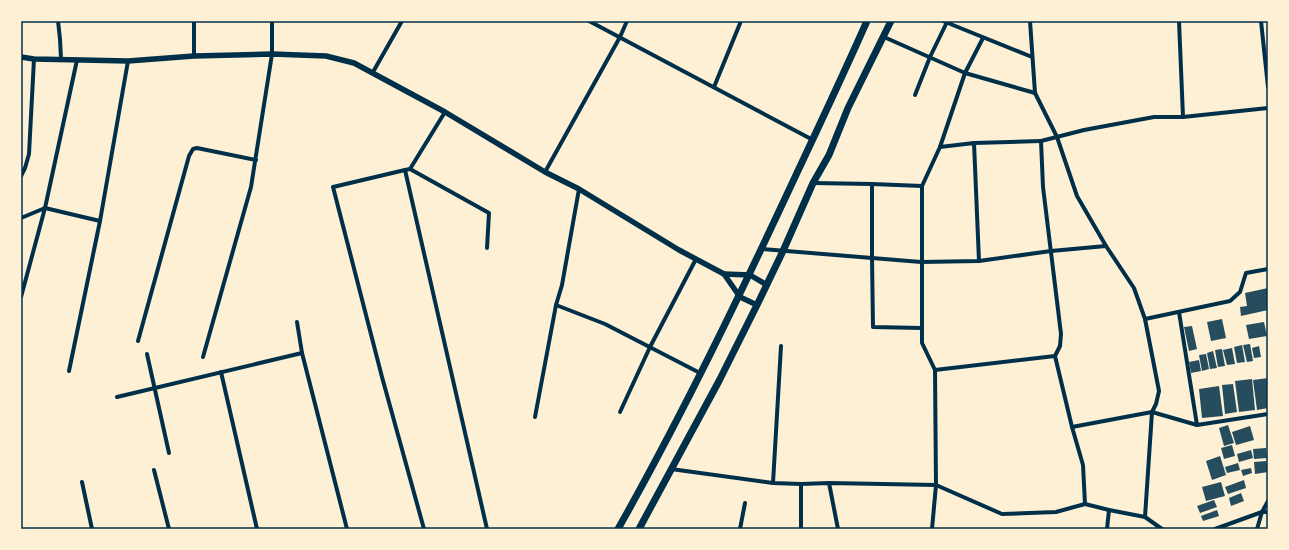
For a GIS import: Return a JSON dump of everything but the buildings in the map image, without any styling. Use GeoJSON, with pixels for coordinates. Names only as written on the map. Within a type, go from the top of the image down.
{"type":"FeatureCollection","features":[{"type":"Feature","properties":{"kind":"main road"},"geometry":{"type":"LineString","coordinates":[[618,529],[654,464],[740,296],[867,21]]}},
{"type":"Feature","properties":{"kind":"main road"},"geometry":{"type":"LineString","coordinates":[[639,529],[719,381],[784,251],[813,183],[829,155],[848,108],[891,21]]}},
{"type":"Feature","properties":{"kind":"street"},"geometry":{"type":"LineString","coordinates":[[58,21],[61,59]]}},
{"type":"Feature","properties":{"kind":"street"},"geometry":{"type":"LineString","coordinates":[[194,21],[194,56]]}},
{"type":"Feature","properties":{"kind":"street"},"geometry":{"type":"LineString","coordinates":[[203,357],[252,187],[272,54],[272,21]]}},
{"type":"Feature","properties":{"kind":"street"},"geometry":{"type":"LineString","coordinates":[[373,72],[402,21]]}},
{"type":"Feature","properties":{"kind":"street"},"geometry":{"type":"LineString","coordinates":[[589,21],[813,140]]}},
{"type":"Feature","properties":{"kind":"street"},"geometry":{"type":"LineString","coordinates":[[545,172],[620,37],[627,21]]}},
{"type":"Feature","properties":{"kind":"street"},"geometry":{"type":"LineString","coordinates":[[714,87],[741,21]]}},
{"type":"Feature","properties":{"kind":"street"},"geometry":{"type":"LineString","coordinates":[[1030,21],[1035,93],[1058,137],[1077,196],[1106,246],[1134,288],[1145,319],[1159,391],[1156,404],[1152,412],[1145,517]]}},
{"type":"Feature","properties":{"kind":"street"},"geometry":{"type":"LineString","coordinates":[[1179,21],[1183,117]]}},
{"type":"Feature","properties":{"kind":"street"},"geometry":{"type":"LineString","coordinates":[[1261,21],[1268,87]]}},
{"type":"Feature","properties":{"kind":"street"},"geometry":{"type":"LineString","coordinates":[[915,95],[945,22],[1032,57]]}},
{"type":"Feature","properties":{"kind":"street"},"geometry":{"type":"LineString","coordinates":[[884,37],[965,73],[1035,93]]}},
{"type":"Feature","properties":{"kind":"street"},"geometry":{"type":"LineString","coordinates":[[932,529],[936,485],[935,370],[922,343],[922,186],[940,147],[965,73],[984,38]]}},
{"type":"Feature","properties":{"kind":"street"},"geometry":{"type":"LineString","coordinates":[[21,58],[128,61],[194,56],[272,54],[326,56],[354,63],[445,112],[545,172],[579,189],[696,259],[724,274],[740,296],[757,305]]}},
{"type":"Feature","properties":{"kind":"street"},"geometry":{"type":"LineString","coordinates":[[21,176],[29,154],[34,59]]}},
{"type":"Feature","properties":{"kind":"street"},"geometry":{"type":"LineString","coordinates":[[21,297],[45,208],[77,60]]}},
{"type":"Feature","properties":{"kind":"street"},"geometry":{"type":"LineString","coordinates":[[69,371],[100,220],[128,61]]}},
{"type":"Feature","properties":{"kind":"street"},"geometry":{"type":"LineString","coordinates":[[940,147],[974,143],[1041,141],[1084,130],[1154,117],[1183,117],[1268,108]]}},
{"type":"Feature","properties":{"kind":"street"},"geometry":{"type":"LineString","coordinates":[[424,529],[382,377],[333,187],[410,168],[445,112]]}},
{"type":"Feature","properties":{"kind":"street"},"geometry":{"type":"LineString","coordinates":[[1041,141],[1043,188],[1061,334],[1060,346],[1055,356],[1083,465],[1085,504]]}},
{"type":"Feature","properties":{"kind":"street"},"geometry":{"type":"LineString","coordinates":[[974,143],[979,261]]}},
{"type":"Feature","properties":{"kind":"street"},"geometry":{"type":"LineString","coordinates":[[138,341],[189,156],[193,149],[197,148],[256,160]]}},
{"type":"Feature","properties":{"kind":"street"},"geometry":{"type":"LineString","coordinates":[[410,168],[489,213],[487,248]]}},
{"type":"Feature","properties":{"kind":"street"},"geometry":{"type":"LineString","coordinates":[[405,170],[486,529]]}},
{"type":"Feature","properties":{"kind":"street"},"geometry":{"type":"LineString","coordinates":[[813,183],[922,186]]}},
{"type":"Feature","properties":{"kind":"street"},"geometry":{"type":"LineString","coordinates":[[872,184],[873,327],[922,328]]}},
{"type":"Feature","properties":{"kind":"street"},"geometry":{"type":"LineString","coordinates":[[535,417],[556,305],[562,285],[579,189]]}},
{"type":"Feature","properties":{"kind":"street"},"geometry":{"type":"LineString","coordinates":[[21,218],[45,208],[100,220]]}},
{"type":"Feature","properties":{"kind":"street"},"geometry":{"type":"LineString","coordinates":[[762,249],[921,262],[979,261],[1051,251],[1106,246]]}},
{"type":"Feature","properties":{"kind":"street"},"geometry":{"type":"LineString","coordinates":[[620,412],[650,347],[696,259]]}},
{"type":"Feature","properties":{"kind":"street"},"geometry":{"type":"LineString","coordinates":[[1145,319],[1230,301],[1240,292],[1246,273],[1268,269]]}},
{"type":"Feature","properties":{"kind":"street"},"geometry":{"type":"LineString","coordinates":[[724,274],[750,275],[767,285]]}},
{"type":"Feature","properties":{"kind":"street"},"geometry":{"type":"LineString","coordinates":[[556,305],[604,324],[700,373]]}},
{"type":"Feature","properties":{"kind":"street"},"geometry":{"type":"LineString","coordinates":[[1178,312],[1197,425]]}},
{"type":"Feature","properties":{"kind":"street"},"geometry":{"type":"LineString","coordinates":[[297,322],[302,353],[347,529]]}},
{"type":"Feature","properties":{"kind":"street"},"geometry":{"type":"LineString","coordinates":[[773,483],[781,346]]}},
{"type":"Feature","properties":{"kind":"street"},"geometry":{"type":"LineString","coordinates":[[117,397],[302,353]]}},
{"type":"Feature","properties":{"kind":"street"},"geometry":{"type":"LineString","coordinates":[[147,354],[169,453]]}},
{"type":"Feature","properties":{"kind":"street"},"geometry":{"type":"LineString","coordinates":[[935,370],[1055,356]]}},
{"type":"Feature","properties":{"kind":"street"},"geometry":{"type":"LineString","coordinates":[[221,372],[257,529]]}},
{"type":"Feature","properties":{"kind":"street"},"geometry":{"type":"LineString","coordinates":[[1072,426],[1152,412],[1197,425],[1268,414]]}},
{"type":"Feature","properties":{"kind":"street"},"geometry":{"type":"LineString","coordinates":[[671,469],[773,483],[936,485],[1002,514],[1056,512],[1085,504],[1145,517],[1162,529]]}},
{"type":"Feature","properties":{"kind":"street"},"geometry":{"type":"LineString","coordinates":[[154,470],[169,529]]}},
{"type":"Feature","properties":{"kind":"street"},"geometry":{"type":"LineString","coordinates":[[82,482],[92,529]]}},
{"type":"Feature","properties":{"kind":"street"},"geometry":{"type":"LineString","coordinates":[[829,483],[838,529]]}},
{"type":"Feature","properties":{"kind":"street"},"geometry":{"type":"LineString","coordinates":[[801,484],[801,529]]}},
{"type":"Feature","properties":{"kind":"street"},"geometry":{"type":"LineString","coordinates":[[1258,529],[1262,512],[1268,501]]}},
{"type":"Feature","properties":{"kind":"street"},"geometry":{"type":"LineString","coordinates":[[740,529],[745,503]]}},
{"type":"Feature","properties":{"kind":"street"},"geometry":{"type":"LineString","coordinates":[[1107,529],[1109,510]]}},
{"type":"Feature","properties":{"kind":"street"},"geometry":{"type":"LineString","coordinates":[[1215,529],[1262,512],[1268,512]]}}]}
